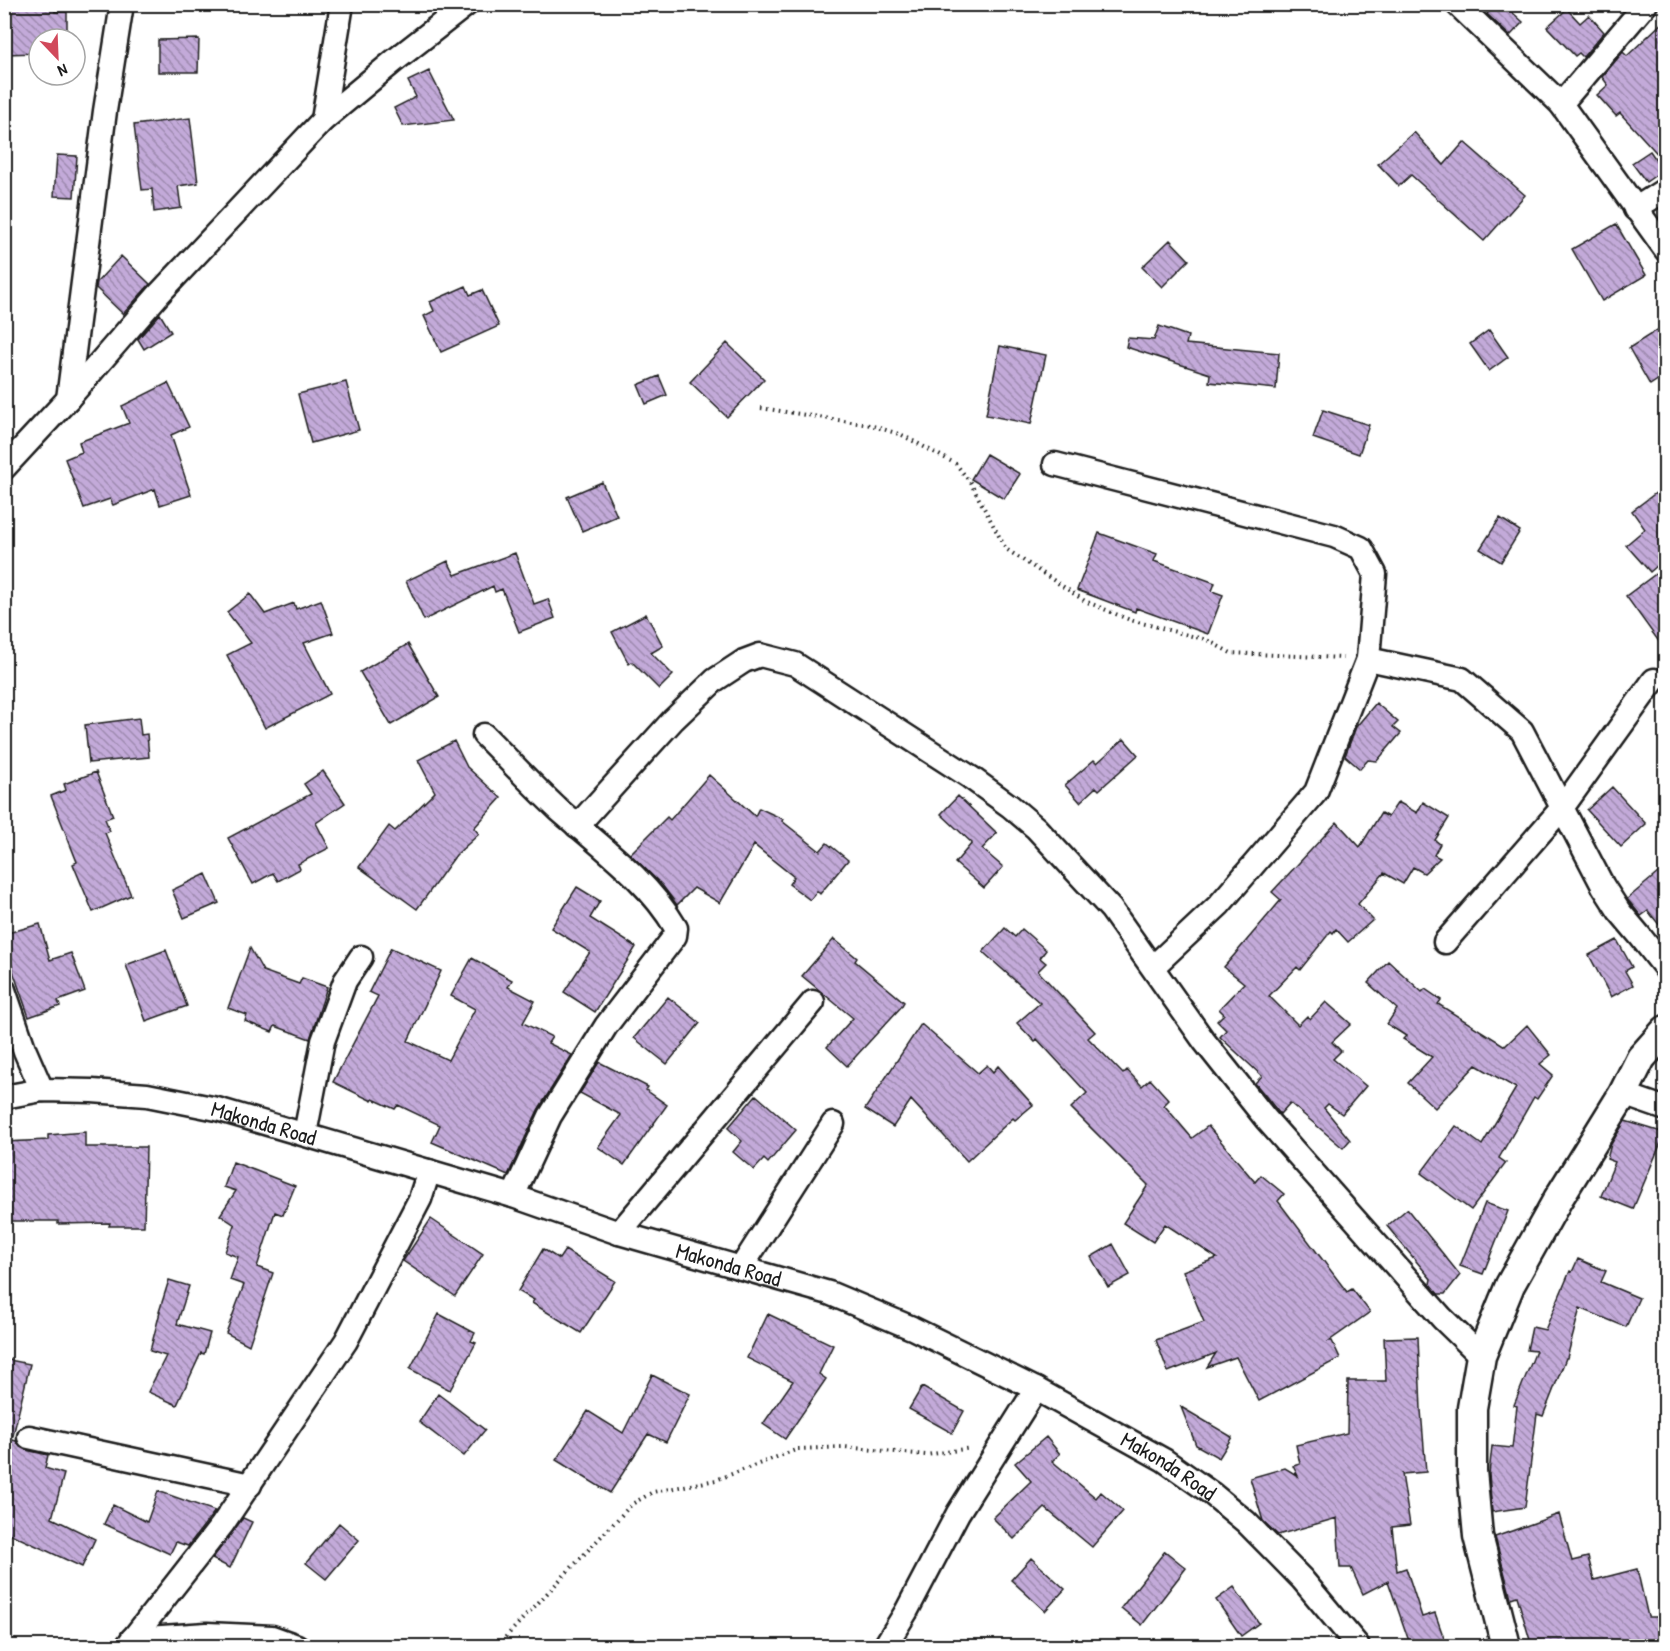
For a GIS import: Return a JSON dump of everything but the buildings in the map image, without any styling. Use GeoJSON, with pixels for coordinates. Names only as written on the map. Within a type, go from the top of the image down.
{"type":"FeatureCollection","features":[{"type":"Feature","properties":{"kind":"street"},"geometry":{"type":"LineString","coordinates":[[68,399],[105,111],[122,20],[122,4]]}},
{"type":"Feature","properties":{"kind":"street"},"geometry":{"type":"LineString","coordinates":[[323,120],[342,4]]}},
{"type":"Feature","properties":{"kind":"street"},"geometry":{"type":"LineString","coordinates":[[4,468],[68,399],[159,294],[323,120],[466,4]]}},
{"type":"Feature","properties":{"kind":"street"},"geometry":{"type":"LineString","coordinates":[[1457,4],[1561,104],[1665,250]]}},
{"type":"Feature","properties":{"kind":"street"},"geometry":{"type":"LineString","coordinates":[[1561,104],[1646,4]]}},
{"type":"Feature","properties":{"kind":"street"},"geometry":{"type":"LineString","coordinates":[[1635,209],[1665,189]]}},
{"type":"Feature","properties":{"kind":"street"},"geometry":{"type":"LineString","coordinates":[[1055,464],[1334,536],[1361,548],[1375,574],[1368,659],[1316,792],[1219,905],[1153,967]]}},
{"type":"Feature","properties":{"kind":"street"},"geometry":{"type":"LineString","coordinates":[[577,826],[673,720],[715,680],[744,661],[760,655],[795,664],[878,720],[970,777],[1036,828],[1111,909],[1204,1041],[1266,1119],[1442,1318],[1481,1356]]}},
{"type":"Feature","properties":{"kind":"street"},"geometry":{"type":"LineString","coordinates":[[1368,659],[1462,679],[1522,731],[1618,911],[1665,969]]}},
{"type":"Feature","properties":{"kind":"street"},"geometry":{"type":"LineString","coordinates":[[1445,942],[1562,808],[1654,680]]}},
{"type":"Feature","properties":{"kind":"street"},"geometry":{"type":"LineString","coordinates":[[484,735],[551,803],[633,874],[657,900],[676,928],[675,936],[606,1026],[550,1116],[513,1196]]}},
{"type":"Feature","properties":{"kind":"street"},"geometry":{"type":"LineString","coordinates":[[305,1134],[323,1041],[345,981],[361,957]]}},
{"type":"Feature","properties":{"kind":"street"},"geometry":{"type":"LineString","coordinates":[[4,990],[25,1051],[42,1090]]}},
{"type":"Feature","properties":{"kind":"street"},"geometry":{"type":"LineString","coordinates":[[619,1233],[813,1002]]}},
{"type":"Feature","properties":{"kind":"street"},"geometry":{"type":"LineString","coordinates":[[1506,1647],[1486,1572],[1477,1525],[1472,1471],[1472,1408],[1481,1356],[1510,1285],[1558,1199],[1623,1094],[1641,1058],[1665,1030]]}},
{"type":"Feature","properties":{"kind":"street","name":"Makonda Road"},"geometry":{"type":"LineString","coordinates":[[4,1097],[42,1090],[92,1090],[147,1095],[217,1109],[513,1196],[619,1233],[829,1293],[912,1328],[1036,1389],[1164,1460],[1211,1493],[1246,1522],[1302,1579],[1358,1647]]}},
{"type":"Feature","properties":{"kind":"street"},"geometry":{"type":"LineString","coordinates":[[1623,1094],[1665,1109]]}},
{"type":"Feature","properties":{"kind":"street"},"geometry":{"type":"LineString","coordinates":[[741,1268],[833,1125]]}},
{"type":"Feature","properties":{"kind":"street"},"geometry":{"type":"LineString","coordinates":[[130,1643],[222,1525],[346,1341],[420,1199],[429,1171]]}},
{"type":"Feature","properties":{"kind":"street"},"geometry":{"type":"LineString","coordinates":[[885,1647],[958,1513],[1036,1389]]}},
{"type":"Feature","properties":{"kind":"street"},"geometry":{"type":"LineString","coordinates":[[28,1437],[250,1485]]}},
{"type":"Feature","properties":{"kind":"street"},"geometry":{"type":"LineString","coordinates":[[130,1643],[207,1634],[272,1637],[297,1647]]}},
{"type":"Feature","properties":{"kind":"path"},"geometry":{"type":"LineString","coordinates":[[761,408],[870,425],[902,435],[956,464],[970,482],[1006,549],[1085,601],[1121,616],[1207,640],[1231,653],[1368,659]]}},
{"type":"Feature","properties":{"kind":"path"},"geometry":{"type":"LineString","coordinates":[[496,1647],[632,1504],[652,1492],[716,1480],[798,1449],[844,1447],[926,1455],[962,1450],[1004,1440]]}}]}
